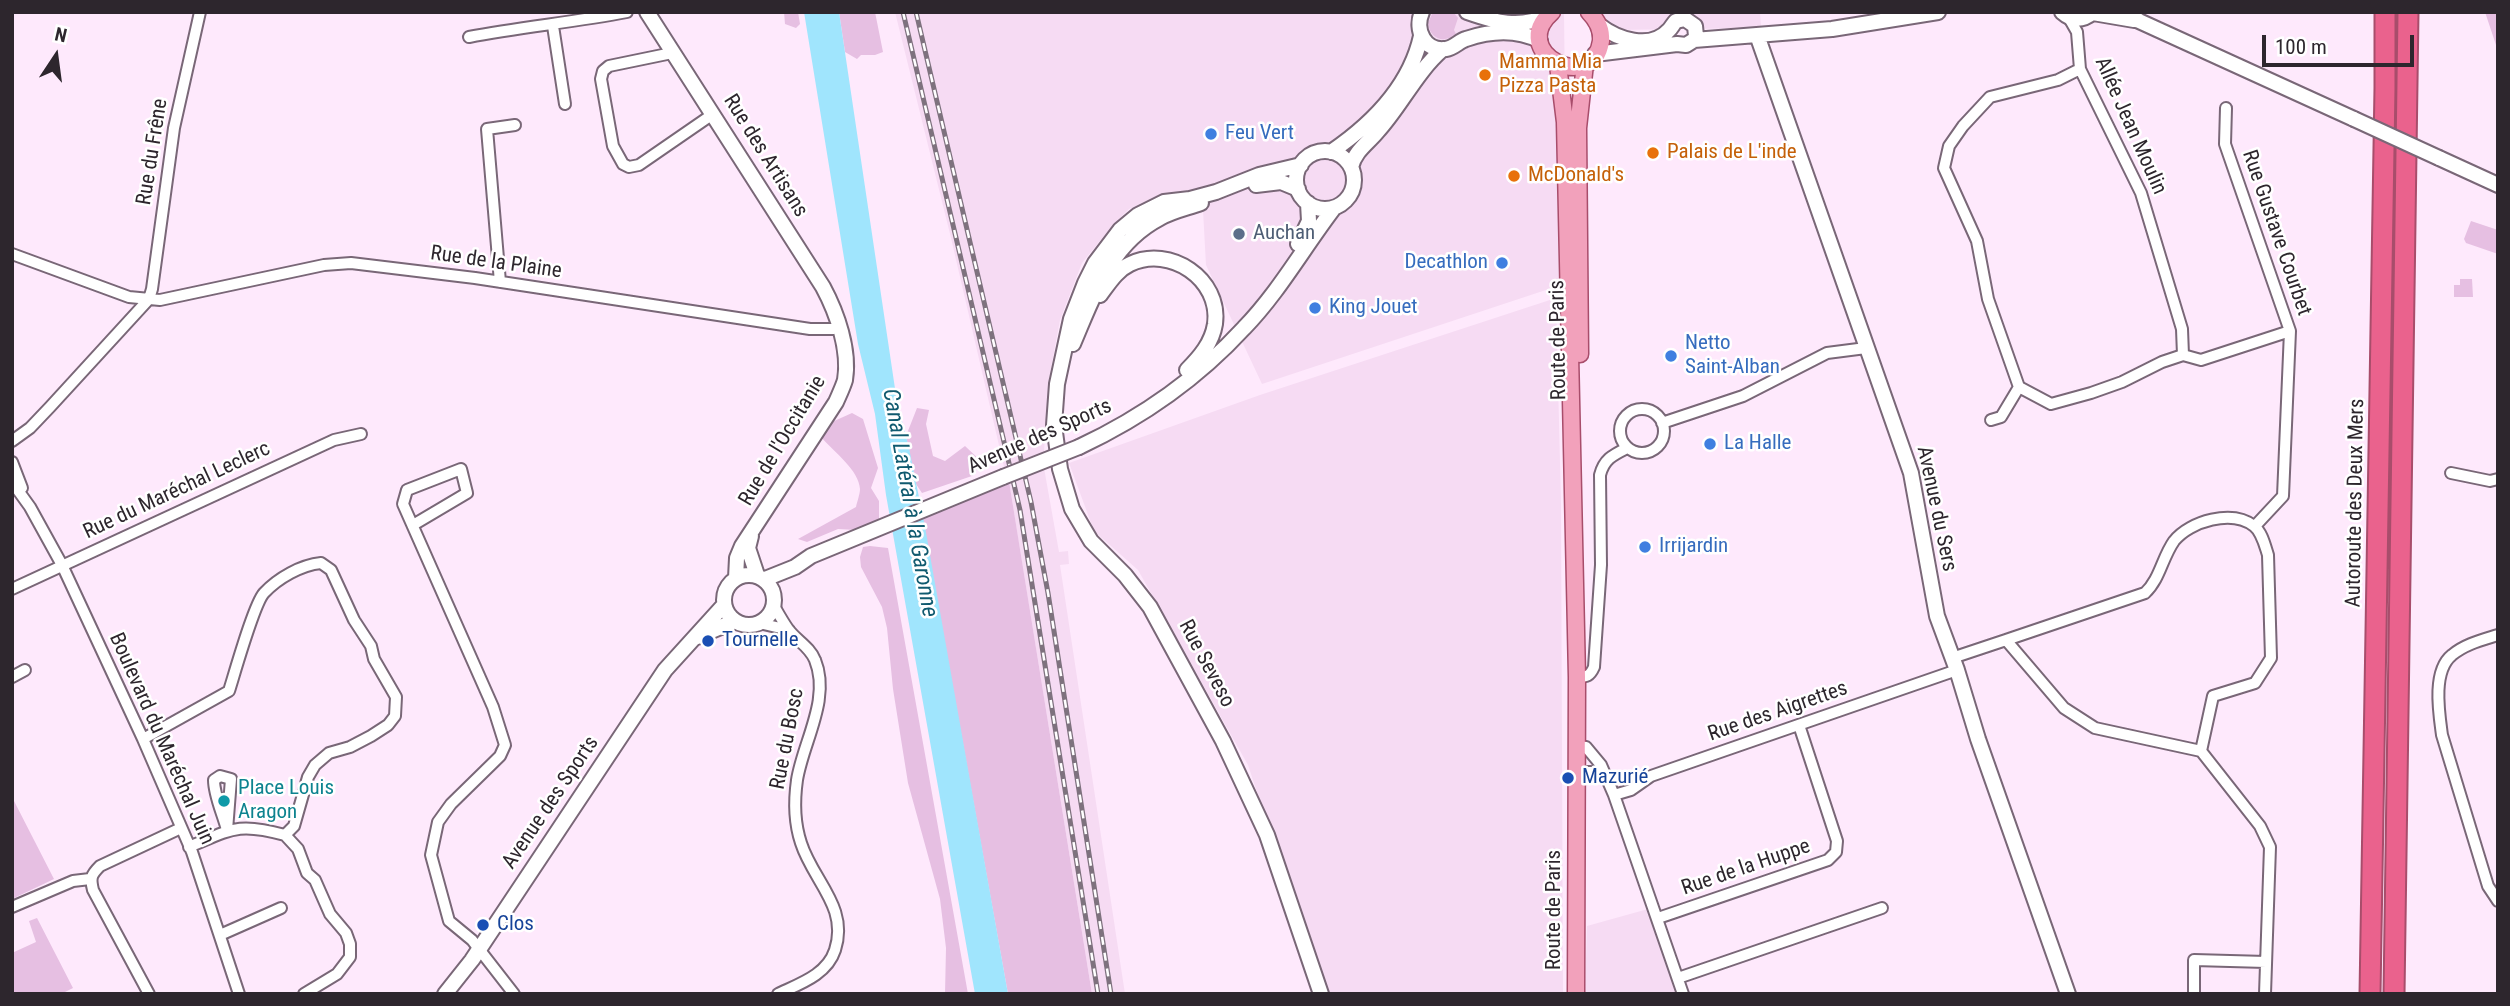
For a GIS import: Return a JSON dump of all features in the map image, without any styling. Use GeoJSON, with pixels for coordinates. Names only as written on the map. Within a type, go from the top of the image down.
{"type":"FeatureCollection","features":[{"type":"Feature","properties":{"kind":"highway","name":"Autoroute des Deux Mers"},"geometry":{"type":"LineString","coordinates":[[2370,994],[2385,12]]}},
{"type":"Feature","properties":{"kind":"highway"},"geometry":{"type":"LineString","coordinates":[[2394,994],[2408,12]]}},
{"type":"Feature","properties":{"kind":"main road","name":"Rue des Artisans"},"geometry":{"type":"LineString","coordinates":[[648,12],[823,287],[839,327]]}},
{"type":"Feature","properties":{"kind":"main road"},"geometry":{"type":"LineString","coordinates":[[1422,12],[1418,25],[1421,36],[1428,44],[1443,49]]}},
{"type":"Feature","properties":{"kind":"main road"},"geometry":{"type":"LineString","coordinates":[[1351,167],[1357,152],[1387,122],[1428,63],[1443,49],[1455,46],[1462,40],[1467,26],[1465,12],[1518,24],[1532,23],[1550,14]]}},
{"type":"Feature","properties":{"kind":"main road"},"geometry":{"type":"LineString","coordinates":[[1684,24],[1715,39],[1846,27],[1938,12]]}},
{"type":"Feature","properties":{"kind":"main road"},"geometry":{"type":"LineString","coordinates":[[2125,12],[2139,21],[2498,185]]}},
{"type":"Feature","properties":{"kind":"main road"},"geometry":{"type":"LineString","coordinates":[[1550,14],[1541,28],[1540,41],[1545,54],[1558,65],[1575,67],[1590,59],[1677,44],[1670,35],[1684,24]]}},
{"type":"Feature","properties":{"kind":"main road"},"geometry":{"type":"LineString","coordinates":[[2065,15],[2090,14],[2139,21]]}},
{"type":"Feature","properties":{"kind":"main road"},"geometry":{"type":"LineString","coordinates":[[1594,19],[1618,37],[1636,41],[1651,39],[1684,24]]}},
{"type":"Feature","properties":{"kind":"main road","name":"Route de Paris"},"geometry":{"type":"LineString","coordinates":[[1577,616],[1581,520],[1578,128],[1590,59],[1601,39],[1594,19]]}},
{"type":"Feature","properties":{"kind":"main road"},"geometry":{"type":"LineString","coordinates":[[1462,40],[1505,32],[1540,41]]}},
{"type":"Feature","properties":{"kind":"main road","name":"Avenue du Sers"},"geometry":{"type":"LineString","coordinates":[[1757,35],[1911,473],[1937,616],[2068,994]]}},
{"type":"Feature","properties":{"kind":"main road"},"geometry":{"type":"LineString","coordinates":[[1331,152],[1368,125],[1381,110],[1415,55],[1421,36]]}},
{"type":"Feature","properties":{"kind":"main road","name":"Route de Paris"},"geometry":{"type":"LineString","coordinates":[[1558,65],[1565,122],[1577,616],[1584,675],[1577,746],[1576,994]]}},
{"type":"Feature","properties":{"kind":"main road"},"geometry":{"type":"LineString","coordinates":[[1331,152],[1343,157],[1354,176],[1347,199],[1334,208],[1323,209],[1308,203],[1298,189],[1297,173],[1301,165],[1314,154],[1331,152]]}},
{"type":"Feature","properties":{"kind":"main road","name":"Rue Seveso"},"geometry":{"type":"LineString","coordinates":[[1301,165],[1259,176],[1216,192],[1164,202],[1138,215],[1121,230],[1106,247],[1084,283],[1061,367],[1054,405],[1054,425],[1060,469],[1072,509],[1091,541],[1125,575],[1150,607],[1223,741],[1266,835],[1321,994]]}},
{"type":"Feature","properties":{"kind":"main road","name":"Rue Seveso"},"geometry":{"type":"LineString","coordinates":[[1061,367],[1103,274],[1124,245],[1137,233],[1160,217],[1268,182],[1281,182],[1298,189]]}},
{"type":"Feature","properties":{"kind":"main road","name":"Avenue des Sports"},"geometry":{"type":"LineString","coordinates":[[1216,356],[1272,283],[1301,239],[1309,221],[1308,203]]}},
{"type":"Feature","properties":{"kind":"main road","name":"Avenue des Sports"},"geometry":{"type":"LineString","coordinates":[[795,567],[811,556],[872,530],[1079,447],[1145,412],[1216,356],[1246,327],[1334,208]]}},
{"type":"Feature","properties":{"kind":"main road"},"geometry":{"type":"LineString","coordinates":[[1092,297],[1100,295],[1116,273],[1128,265],[1154,258],[1182,264],[1195,274],[1211,296],[1215,322],[1208,344],[1200,356],[1145,412]]}},
{"type":"Feature","properties":{"kind":"main road","name":"Rue de l'Occitanie"},"geometry":{"type":"LineString","coordinates":[[736,578],[737,558],[742,546],[836,402],[845,381],[839,327]]}},
{"type":"Feature","properties":{"kind":"main road"},"geometry":{"type":"LineString","coordinates":[[752,533],[748,548],[774,600]]}},
{"type":"Feature","properties":{"kind":"main road"},"geometry":{"type":"LineString","coordinates":[[795,567],[774,600],[766,619],[751,625],[730,617],[724,605],[725,590],[736,578],[750,574],[761,577],[795,567]]}},
{"type":"Feature","properties":{"kind":"main road","name":"Avenue des Sports"},"geometry":{"type":"LineString","coordinates":[[444,994],[666,670],[724,605]]}},
{"type":"Feature","properties":{"kind":"main road","name":"Avenue des Sports"},"geometry":{"type":"LineString","coordinates":[[696,638],[735,621]]}},
{"type":"Feature","properties":{"kind":"street","name":"Rue du Frêne"},"geometry":{"type":"LineString","coordinates":[[149,299],[174,128],[200,12]]}},
{"type":"Feature","properties":{"kind":"street"},"geometry":{"type":"LineString","coordinates":[[469,37],[523,27],[554,26],[628,12]]}},
{"type":"Feature","properties":{"kind":"street"},"geometry":{"type":"LineString","coordinates":[[2077,32],[2090,14]]}},
{"type":"Feature","properties":{"kind":"street","name":"Allée Jean Moulin"},"geometry":{"type":"LineString","coordinates":[[2065,15],[2077,32],[2080,69],[2141,193],[2182,329],[2183,355]]}},
{"type":"Feature","properties":{"kind":"street"},"geometry":{"type":"LineString","coordinates":[[554,26],[565,103]]}},
{"type":"Feature","properties":{"kind":"street"},"geometry":{"type":"LineString","coordinates":[[672,53],[609,66],[603,71],[601,79],[613,146],[623,164],[629,167],[639,165],[713,114]]}},
{"type":"Feature","properties":{"kind":"street"},"geometry":{"type":"LineString","coordinates":[[2080,69],[2058,80],[1990,97],[1949,146],[1944,168],[1977,241],[1988,299],[2019,387],[2052,404],[2122,382],[2183,355],[2201,360],[2290,331]]}},
{"type":"Feature","properties":{"kind":"street","name":"Rue Gustave Courbet"},"geometry":{"type":"LineString","coordinates":[[2226,108],[2225,144],[2290,331],[2283,496],[2255,526]]}},
{"type":"Feature","properties":{"kind":"street"},"geometry":{"type":"LineString","coordinates":[[500,282],[487,129],[514,125]]}},
{"type":"Feature","properties":{"kind":"street","name":"Rue de la Plaine"},"geometry":{"type":"LineString","coordinates":[[12,254],[130,297],[160,300],[324,265],[351,263],[500,282],[810,329],[839,327]]}},
{"type":"Feature","properties":{"kind":"street"},"geometry":{"type":"LineString","coordinates":[[12,441],[30,428],[149,299]]}},
{"type":"Feature","properties":{"kind":"street"},"geometry":{"type":"LineString","coordinates":[[1662,423],[1743,396],[1827,353],[1866,348]]}},
{"type":"Feature","properties":{"kind":"street"},"geometry":{"type":"LineString","coordinates":[[1990,420],[2001,417],[2019,387]]}},
{"type":"Feature","properties":{"kind":"street"},"geometry":{"type":"LineString","coordinates":[[1644,409],[1652,411],[1662,423],[1663,437],[1656,448],[1642,453],[1622,442],[1619,429],[1629,413],[1644,409]]}},
{"type":"Feature","properties":{"kind":"street","name":"Rue du Maréchal Leclerc"},"geometry":{"type":"LineString","coordinates":[[12,589],[334,440],[361,434]]}},
{"type":"Feature","properties":{"kind":"street"},"geometry":{"type":"LineString","coordinates":[[1584,675],[1594,667],[1601,565],[1600,474],[1608,458],[1627,447]]}},
{"type":"Feature","properties":{"kind":"street"},"geometry":{"type":"LineString","coordinates":[[12,450],[12,456]]}},
{"type":"Feature","properties":{"kind":"street","name":"Boulevard du Maréchal Juin"},"geometry":{"type":"LineString","coordinates":[[12,462],[30,507]]}},
{"type":"Feature","properties":{"kind":"street"},"geometry":{"type":"LineString","coordinates":[[413,526],[467,493],[461,469],[407,490],[403,504],[493,707],[505,745],[500,756],[451,804],[438,822],[432,855],[449,920],[478,948],[514,994]]}},
{"type":"Feature","properties":{"kind":"street"},"geometry":{"type":"LineString","coordinates":[[2451,473],[2490,481],[2498,479]]}},
{"type":"Feature","properties":{"kind":"street","name":"Boulevard du Maréchal Juin"},"geometry":{"type":"LineString","coordinates":[[12,482],[30,507],[62,565],[143,739],[189,847],[239,994]]}},
{"type":"Feature","properties":{"kind":"street","name":"Rue des Aigrettes"},"geometry":{"type":"LineString","coordinates":[[1614,795],[1631,790],[1651,776],[1799,724],[1955,664],[2006,640],[2145,593],[2154,585],[2173,543],[2192,527],[2234,517],[2255,526]]}},
{"type":"Feature","properties":{"kind":"street"},"geometry":{"type":"LineString","coordinates":[[2201,751],[2213,696],[2255,683],[2270,658],[2268,555],[2255,526]]}},
{"type":"Feature","properties":{"kind":"street"},"geometry":{"type":"LineString","coordinates":[[143,739],[229,691],[262,595],[281,579],[308,565],[321,563],[331,570],[354,620],[372,646],[378,668],[396,697],[395,716],[388,725],[371,736],[350,747],[329,753],[315,765],[308,777],[294,826],[285,835]]}},
{"type":"Feature","properties":{"kind":"street","name":"Rue du Bosc"},"geometry":{"type":"LineString","coordinates":[[774,600],[789,630],[802,641],[815,659],[819,673],[818,702],[797,777],[794,810],[801,843],[837,914],[838,935],[835,953],[817,975],[778,994]]}},
{"type":"Feature","properties":{"kind":"street"},"geometry":{"type":"LineString","coordinates":[[759,623],[789,630]]}},
{"type":"Feature","properties":{"kind":"street"},"geometry":{"type":"LineString","coordinates":[[2498,635],[2468,645],[2448,659],[2440,681],[2442,735],[2488,886],[2498,901]]}},
{"type":"Feature","properties":{"kind":"street"},"geometry":{"type":"LineString","coordinates":[[2006,640],[2064,708],[2095,728],[2201,751],[2260,826],[2270,847],[2265,994]]}},
{"type":"Feature","properties":{"kind":"street"},"geometry":{"type":"LineString","coordinates":[[12,677],[24,670]]}},
{"type":"Feature","properties":{"kind":"street","name":"Rue de la Huppe"},"geometry":{"type":"LineString","coordinates":[[1658,918],[1828,860],[1836,852],[1837,841],[1799,724]]}},
{"type":"Feature","properties":{"kind":"street"},"geometry":{"type":"LineString","coordinates":[[1577,746],[1590,750],[1601,765],[1614,795],[1683,994]]}},
{"type":"Feature","properties":{"kind":"street"},"geometry":{"type":"LineString","coordinates":[[1577,772],[1591,772],[1606,778]]}},
{"type":"Feature","properties":{"kind":"street"},"geometry":{"type":"LineString","coordinates":[[149,994],[93,890],[90,879],[100,866],[181,828]]}},
{"type":"Feature","properties":{"kind":"street"},"geometry":{"type":"LineString","coordinates":[[189,847],[233,828],[256,828],[285,835],[298,849],[307,873],[315,880],[330,914],[346,933],[350,944],[350,957],[345,966],[304,994]]}},
{"type":"Feature","properties":{"kind":"street"},"geometry":{"type":"LineString","coordinates":[[12,907],[73,881],[90,879]]}},
{"type":"Feature","properties":{"kind":"street"},"geometry":{"type":"LineString","coordinates":[[220,935],[281,908]]}},
{"type":"Feature","properties":{"kind":"street"},"geometry":{"type":"LineString","coordinates":[[1678,978],[1882,908]]}},
{"type":"Feature","properties":{"kind":"street"},"geometry":{"type":"LineString","coordinates":[[2194,994],[2194,960],[2266,962]]}},
{"type":"Feature","properties":{"kind":"shaded area"},"geometry":{"type":"Polygon","coordinates":[[[784,12],[798,12],[800,24],[796,28],[785,24],[784,12]]]}},
{"type":"Feature","properties":{"kind":"shaded area"},"geometry":{"type":"Polygon","coordinates":[[[839,12],[875,12],[883,52],[861,55],[857,59],[845,52],[839,12]]]}},
{"type":"Feature","properties":{"kind":"shaded area"},"geometry":{"type":"Polygon","coordinates":[[[895,12],[1564,12],[1567,283],[1262,384],[1206,265],[1202,191],[1154,197],[1129,209],[1082,263],[1060,320],[1049,379],[1044,452],[1004,467],[895,12]]]}},
{"type":"Feature","properties":{"kind":"shaded area"},"geometry":{"type":"Polygon","coordinates":[[[1433,12],[1454,13],[1458,18],[1454,30],[1456,34],[1447,39],[1435,36],[1428,23],[1433,12]]]}},
{"type":"Feature","properties":{"kind":"shaded area"},"geometry":{"type":"Polygon","coordinates":[[[1601,12],[1760,12],[1761,28],[1613,30],[1601,12]]]}},
{"type":"Feature","properties":{"kind":"shaded area"},"geometry":{"type":"Polygon","coordinates":[[[2485,12],[2498,12],[2498,51],[2485,12]]]}},
{"type":"Feature","properties":{"kind":"shaded area"},"geometry":{"type":"Polygon","coordinates":[[[2471,221],[2498,230],[2498,254],[2466,243],[2464,239],[2471,221]]]}},
{"type":"Feature","properties":{"kind":"shaded area"},"geometry":{"type":"Polygon","coordinates":[[[2460,279],[2472,279],[2473,297],[2454,297],[2454,285],[2460,285],[2460,279]]]}},
{"type":"Feature","properties":{"kind":"shaded area"},"geometry":{"type":"Polygon","coordinates":[[[1556,298],[1561,504],[1563,994],[1324,994],[1248,765],[1138,570],[1094,531],[1069,463],[1260,395],[1556,298]]]}},
{"type":"Feature","properties":{"kind":"shaded area"},"geometry":{"type":"Polygon","coordinates":[[[917,408],[929,410],[926,424],[933,456],[945,461],[965,446],[982,462],[972,476],[922,493],[916,484],[906,436],[917,408]]]}},
{"type":"Feature","properties":{"kind":"shaded area"},"geometry":{"type":"Polygon","coordinates":[[[852,413],[863,419],[878,468],[871,488],[879,501],[879,519],[856,530],[838,529],[807,542],[798,539],[856,507],[859,482],[845,462],[822,438],[832,422],[852,413]]]}},
{"type":"Feature","properties":{"kind":"shaded area"},"geometry":{"type":"Polygon","coordinates":[[[1044,468],[1059,552],[1068,551],[1069,564],[1060,565],[1125,994],[1092,994],[1009,482],[1044,468]]]}},
{"type":"Feature","properties":{"kind":"shaded area"},"geometry":{"type":"Polygon","coordinates":[[[1008,475],[1092,994],[1008,994],[921,511],[1008,475]]]}},
{"type":"Feature","properties":{"kind":"shaded area"},"geometry":{"type":"Polygon","coordinates":[[[863,547],[888,548],[968,994],[945,994],[946,948],[940,899],[908,783],[893,689],[887,628],[882,607],[861,567],[863,547]]]}},
{"type":"Feature","properties":{"kind":"shaded area"},"geometry":{"type":"Polygon","coordinates":[[[12,800],[54,879],[12,899],[12,800]]]}},
{"type":"Feature","properties":{"kind":"shaded area"},"geometry":{"type":"Polygon","coordinates":[[[1648,909],[1677,994],[1585,994],[1587,926],[1648,909]]]}},
{"type":"Feature","properties":{"kind":"shaded area"},"geometry":{"type":"Polygon","coordinates":[[[37,918],[73,988],[61,994],[12,994],[12,953],[36,942],[29,921],[37,918]]]}},
{"type":"Feature","properties":{"kind":"water","name":"Canal Latéral à la Garonne"},"geometry":{"type":"Polygon","coordinates":[[[804,12],[839,12],[897,402],[925,527],[1008,994],[975,994],[886,495],[875,414],[858,344],[804,12]]]}},
{"type":"Feature","properties":{"kind":"railway"},"geometry":{"type":"LineString","coordinates":[[903,12],[1020,510],[1098,994]]}},
{"type":"Feature","properties":{"kind":"railway"},"geometry":{"type":"LineString","coordinates":[[916,12],[1031,502],[1048,593],[1111,994]]}},
{"type":"Feature","properties":{"kind":"place","name":"Mamma Mia Pizza Pasta"},"geometry":{"type":"Point","coordinates":[1485,75]}},
{"type":"Feature","properties":{"kind":"place","name":"Feu Vert"},"geometry":{"type":"Point","coordinates":[1211,134]}},
{"type":"Feature","properties":{"kind":"place","name":"Palais de L'inde"},"geometry":{"type":"Point","coordinates":[1653,153]}},
{"type":"Feature","properties":{"kind":"place","name":"McDonald's"},"geometry":{"type":"Point","coordinates":[1514,176]}},
{"type":"Feature","properties":{"kind":"place","name":"Auchan"},"geometry":{"type":"Point","coordinates":[1239,234]}},
{"type":"Feature","properties":{"kind":"place","name":"Decathlon"},"geometry":{"type":"Point","coordinates":[1502,263]}},
{"type":"Feature","properties":{"kind":"place","name":"King Jouet"},"geometry":{"type":"Point","coordinates":[1315,308]}},
{"type":"Feature","properties":{"kind":"place","name":"Netto Saint-Alban"},"geometry":{"type":"Point","coordinates":[1671,356]}},
{"type":"Feature","properties":{"kind":"place","name":"La Halle"},"geometry":{"type":"Point","coordinates":[1710,444]}},
{"type":"Feature","properties":{"kind":"place","name":"Irrijardin"},"geometry":{"type":"Point","coordinates":[1645,547]}},
{"type":"Feature","properties":{"kind":"place","name":"Tournelle"},"geometry":{"type":"Point","coordinates":[708,641]}},
{"type":"Feature","properties":{"kind":"place","name":"Mazurié"},"geometry":{"type":"Point","coordinates":[1568,778]}},
{"type":"Feature","properties":{"kind":"place","name":"Place Louis Aragon"},"geometry":{"type":"Point","coordinates":[224,801]}},
{"type":"Feature","properties":{"kind":"place","name":"Clos"},"geometry":{"type":"Point","coordinates":[483,925]}}]}
